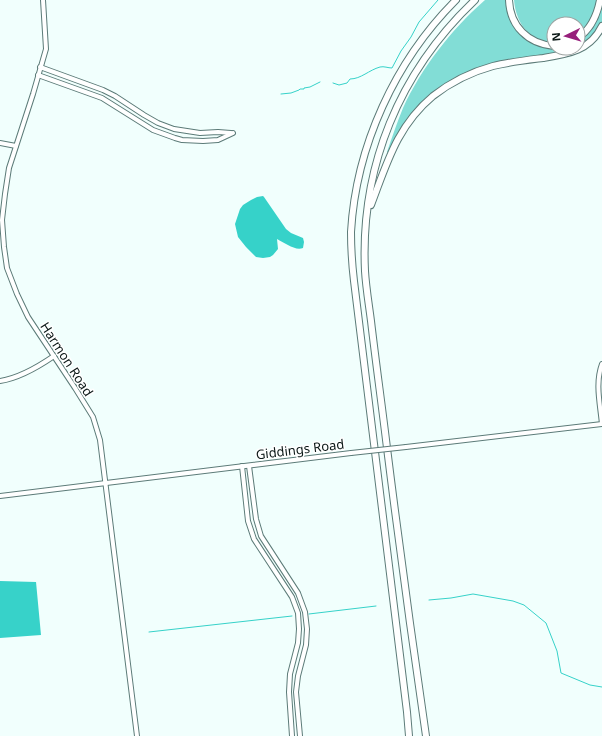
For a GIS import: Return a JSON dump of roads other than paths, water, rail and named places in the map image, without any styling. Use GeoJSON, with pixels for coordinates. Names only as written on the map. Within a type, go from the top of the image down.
{"type":"FeatureCollection","features":[{"type":"Feature","properties":{"kind":"highway"},"geometry":{"type":"LineString","coordinates":[[409,736],[354,281],[351,233],[357,184],[367,149],[380,113],[390,91],[414,50],[432,26],[456,0]]}},
{"type":"Feature","properties":{"kind":"highway"},"geometry":{"type":"LineString","coordinates":[[426,736],[404,581],[373,340],[366,280],[366,226],[370,192],[379,156],[390,123],[402,96],[416,71],[436,42],[454,20],[475,0]]}},
{"type":"Feature","properties":{"kind":"highway"},"geometry":{"type":"LineString","coordinates":[[510,0],[513,18],[519,29],[533,40],[546,45]]}},
{"type":"Feature","properties":{"kind":"highway"},"geometry":{"type":"LineString","coordinates":[[586,32],[592,24],[597,13],[600,0]]}},
{"type":"Feature","properties":{"kind":"highway"},"geometry":{"type":"LineString","coordinates":[[367,214],[397,140],[415,114],[434,96],[462,77],[484,68],[573,52],[589,43],[602,26]]}},
{"type":"Feature","properties":{"kind":"street","name":"Harmon Road"},"geometry":{"type":"LineString","coordinates":[[43,0],[46,50],[9,168],[2,220],[4,247],[8,268],[17,294],[28,317],[93,417],[100,440],[137,736]]}},
{"type":"Feature","properties":{"kind":"street"},"geometry":{"type":"LineString","coordinates":[[38,75],[102,98],[153,130],[175,138],[182,140],[203,141],[218,140],[233,133],[200,133],[174,129],[158,123],[109,93],[40,67]]}},
{"type":"Feature","properties":{"kind":"street"},"geometry":{"type":"LineString","coordinates":[[0,143],[16,146]]}},
{"type":"Feature","properties":{"kind":"street"},"geometry":{"type":"LineString","coordinates":[[0,381],[28,372],[54,356]]}},
{"type":"Feature","properties":{"kind":"street"},"geometry":{"type":"LineString","coordinates":[[602,364],[598,386],[602,424]]}},
{"type":"Feature","properties":{"kind":"street","name":"Giddings Road"},"geometry":{"type":"LineString","coordinates":[[0,496],[602,424]]}},
{"type":"Feature","properties":{"kind":"street"},"geometry":{"type":"LineString","coordinates":[[242,466],[248,521],[254,539],[292,597],[298,613],[298,643],[290,674],[289,692],[292,736]]}},
{"type":"Feature","properties":{"kind":"street"},"geometry":{"type":"LineString","coordinates":[[249,466],[256,519],[261,536],[298,593],[305,612],[307,629],[306,645],[298,676],[296,692],[300,736]]}},
{"type":"Feature","properties":{"kind":"waterway"},"geometry":{"type":"LineString","coordinates":[[333,83],[339,85],[347,83],[350,79],[358,78],[380,67],[392,68],[419,22],[438,0]]}},
{"type":"Feature","properties":{"kind":"waterway"},"geometry":{"type":"LineString","coordinates":[[281,94],[291,93],[320,82]]}},
{"type":"Feature","properties":{"kind":"waterway"},"geometry":{"type":"LineString","coordinates":[[429,600],[473,594],[513,601],[524,605],[546,623],[557,651],[561,673],[590,685],[602,687]]}},
{"type":"Feature","properties":{"kind":"waterway"},"geometry":{"type":"LineString","coordinates":[[309,614],[376,606]]}},
{"type":"Feature","properties":{"kind":"waterway"},"geometry":{"type":"LineString","coordinates":[[149,632],[292,616]]}}]}
